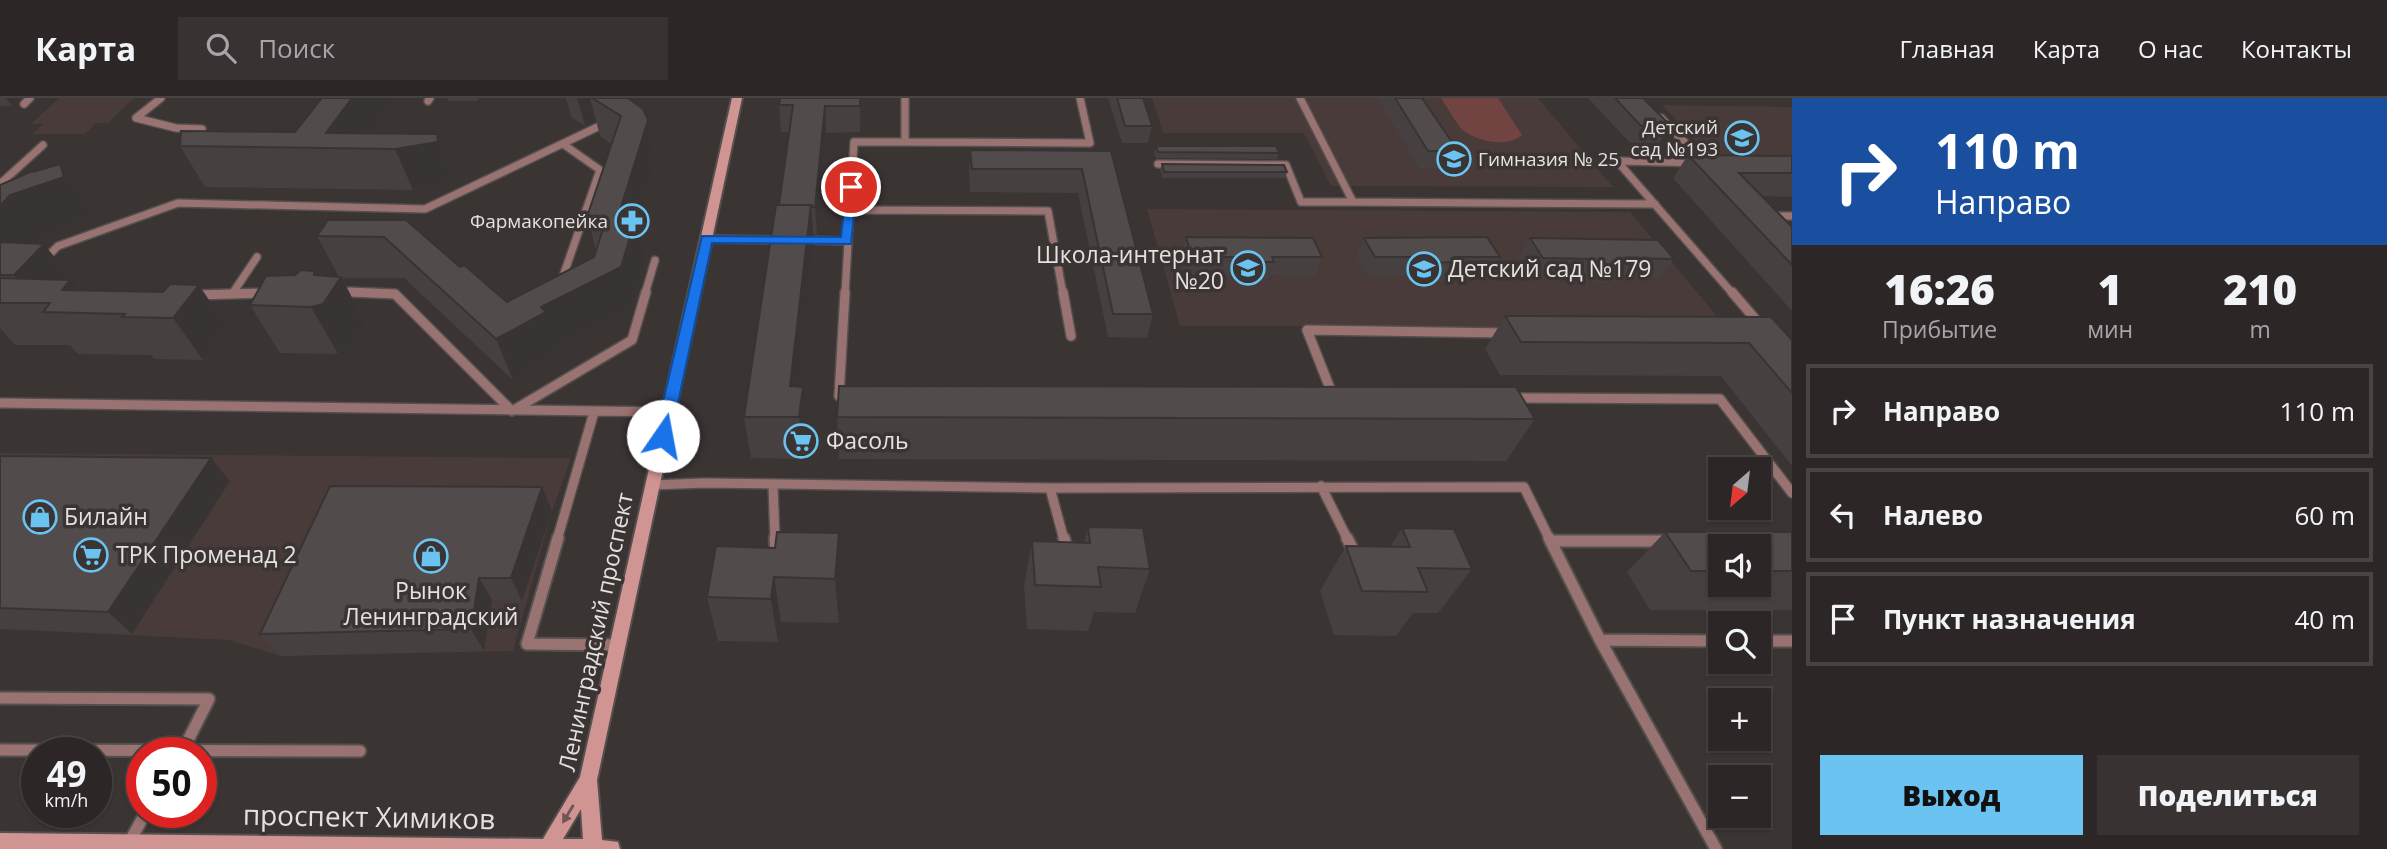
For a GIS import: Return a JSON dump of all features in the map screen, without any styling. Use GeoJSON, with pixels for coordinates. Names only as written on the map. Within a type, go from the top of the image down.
{"type":"FeatureCollection","features":[{"type":"Feature","properties":{"kind":"main road","name":"Ленинградский проспект"},"geometry":{"type":"LineString","coordinates":[[593,849],[588,780],[737,98]]}},
{"type":"Feature","properties":{"kind":"main road"},"geometry":{"type":"LineString","coordinates":[[548,848],[588,780]]}},
{"type":"Feature","properties":{"kind":"main road","name":"проспект Химиков"},"geometry":{"type":"LineString","coordinates":[[0,842],[130,841],[611,849]]}},
{"type":"Feature","properties":{"kind":"lane"},"geometry":{"type":"LineString","coordinates":[[24,104],[30,98]]}},
{"type":"Feature","properties":{"kind":"lane"},"geometry":{"type":"LineString","coordinates":[[161,98],[136,118],[176,128],[202,129]]}},
{"type":"Feature","properties":{"kind":"lane"},"geometry":{"type":"LineString","coordinates":[[41,263],[58,246],[178,203],[425,209],[606,123],[616,98]]}},
{"type":"Feature","properties":{"kind":"lane"},"geometry":{"type":"LineString","coordinates":[[905,98],[905,142]]}},
{"type":"Feature","properties":{"kind":"lane"},"geometry":{"type":"LineString","coordinates":[[838,410],[854,142],[1090,143],[1080,98]]}},
{"type":"Feature","properties":{"kind":"lane"},"geometry":{"type":"LineString","coordinates":[[1300,98],[1353,202]]}},
{"type":"Feature","properties":{"kind":"lane"},"geometry":{"type":"LineString","coordinates":[[1650,107],[1705,163],[1617,161],[1769,335],[1751,335]]}},
{"type":"Feature","properties":{"kind":"lane"},"geometry":{"type":"LineString","coordinates":[[556,297],[600,170],[563,144]]}},
{"type":"Feature","properties":{"kind":"lane"},"geometry":{"type":"LineString","coordinates":[[0,184],[43,145]]}},
{"type":"Feature","properties":{"kind":"lane"},"geometry":{"type":"LineString","coordinates":[[1158,164],[1286,165],[1301,202],[1655,204]]}},
{"type":"Feature","properties":{"kind":"lane"},"geometry":{"type":"LineString","coordinates":[[849,210],[1048,211],[1071,336]]}},
{"type":"Feature","properties":{"kind":"lane"},"geometry":{"type":"LineString","coordinates":[[1766,216],[1792,216]]}},
{"type":"Feature","properties":{"kind":"lane"},"geometry":{"type":"LineString","coordinates":[[706,239],[847,241]]}},
{"type":"Feature","properties":{"kind":"lane"},"geometry":{"type":"LineString","coordinates":[[232,294],[257,257]]}},
{"type":"Feature","properties":{"kind":"lane"},"geometry":{"type":"LineString","coordinates":[[512,411],[632,340],[655,260]]}},
{"type":"Feature","properties":{"kind":"lane"},"geometry":{"type":"LineString","coordinates":[[326,291],[395,294],[512,411]]}},
{"type":"Feature","properties":{"kind":"lane"},"geometry":{"type":"LineString","coordinates":[[188,296],[275,293]]}},
{"type":"Feature","properties":{"kind":"lane"},"geometry":{"type":"LineString","coordinates":[[1346,396],[1332,396],[1307,330],[1515,333]]}},
{"type":"Feature","properties":{"kind":"lane"},"geometry":{"type":"LineString","coordinates":[[1498,397],[1720,400],[1792,494]]}},
{"type":"Feature","properties":{"kind":"lane"},"geometry":{"type":"LineString","coordinates":[[0,402],[668,412]]}},
{"type":"Feature","properties":{"kind":"lane"},"geometry":{"type":"LineString","coordinates":[[594,412],[527,644],[617,645]]}},
{"type":"Feature","properties":{"kind":"lane"},"geometry":{"type":"LineString","coordinates":[[652,485],[1524,487],[1600,640],[1716,849]]}},
{"type":"Feature","properties":{"kind":"lane"},"geometry":{"type":"LineString","coordinates":[[773,485],[777,557]]}},
{"type":"Feature","properties":{"kind":"lane"},"geometry":{"type":"LineString","coordinates":[[1321,486],[1361,566]]}},
{"type":"Feature","properties":{"kind":"lane"},"geometry":{"type":"LineString","coordinates":[[1050,488],[1069,558]]}},
{"type":"Feature","properties":{"kind":"lane"},"geometry":{"type":"LineString","coordinates":[[1552,541],[1685,541]]}},
{"type":"Feature","properties":{"kind":"lane"},"geometry":{"type":"LineString","coordinates":[[1600,640],[1708,641]]}},
{"type":"Feature","properties":{"kind":"lane"},"geometry":{"type":"LineString","coordinates":[[1771,641],[1792,641]]}},
{"type":"Feature","properties":{"kind":"lane"},"geometry":{"type":"LineString","coordinates":[[0,698],[209,699],[190,737]]}},
{"type":"Feature","properties":{"kind":"lane"},"geometry":{"type":"LineString","coordinates":[[0,750],[126,751]]}},
{"type":"Feature","properties":{"kind":"lane"},"geometry":{"type":"LineString","coordinates":[[217,751],[360,751]]}},
{"type":"Feature","properties":{"kind":"lane"},"geometry":{"type":"LineString","coordinates":[[130,841],[137,828]]}},
{"type":"Feature","properties":{"kind":"shaded area"},"geometry":{"type":"Polygon","coordinates":[[[59,98],[134,98],[108,123],[96,123],[85,134],[32,134],[43,124],[31,124],[59,98]]]}},
{"type":"Feature","properties":{"kind":"shaded area","name":"Гимназия № 25"},"geometry":{"type":"Polygon","coordinates":[[[1152,98],[1538,98],[1613,187],[1331,186],[1304,133],[1163,133],[1152,98]]]}},
{"type":"Feature","properties":{"kind":"shaded area"},"geometry":{"type":"Polygon","coordinates":[[[1441,98],[1498,98],[1522,135],[1508,142],[1490,142],[1473,136],[1460,127],[1441,98]]]}},
{"type":"Feature","properties":{"kind":"shaded area","name":"Детский сад №193"},"geometry":{"type":"Polygon","coordinates":[[[1662,105],[1792,107],[1792,169],[1721,168],[1662,105]]]}},
{"type":"Feature","properties":{"kind":"shaded area"},"geometry":{"type":"Polygon","coordinates":[[[1147,209],[1630,212],[1727,328],[1180,326],[1147,209]]]}},
{"type":"Feature","properties":{"kind":"shaded area"},"geometry":{"type":"Polygon","coordinates":[[[0,453],[571,458],[552,511],[513,651],[280,656],[229,640],[0,629],[0,453]]]}},
{"type":"Feature","properties":{"kind":"building"},"geometry":{"type":"Polygon","coordinates":[[[322,98],[352,98],[326,133],[437,134],[438,142],[395,149],[180,146],[181,131],[295,132],[322,98]]]}},
{"type":"Feature","properties":{"kind":"building"},"geometry":{"type":"Polygon","coordinates":[[[592,98],[628,98],[643,109],[648,120],[618,217],[636,217],[621,267],[541,307],[546,312],[496,339],[384,237],[317,236],[328,220],[406,220],[460,267],[464,265],[507,302],[594,257],[607,217],[587,217],[621,116],[592,98]]]}},
{"type":"Feature","properties":{"kind":"building"},"geometry":{"type":"Polygon","coordinates":[[[780,98],[860,98],[860,106],[825,106],[815,207],[779,205],[793,105],[779,105],[780,98]]]}},
{"type":"Feature","properties":{"kind":"building"},"geometry":{"type":"Polygon","coordinates":[[[1117,98],[1143,98],[1152,126],[1125,126],[1117,98]]]}},
{"type":"Feature","properties":{"kind":"building"},"geometry":{"type":"Polygon","coordinates":[[[1395,98],[1422,98],[1458,151],[1428,151],[1395,98]]]}},
{"type":"Feature","properties":{"kind":"building"},"geometry":{"type":"Polygon","coordinates":[[[1615,98],[1643,98],[1671,126],[1641,126],[1615,98]]]}},
{"type":"Feature","properties":{"kind":"building"},"geometry":{"type":"Polygon","coordinates":[[[1156,146],[1276,146],[1279,153],[1158,152],[1156,146]]]}},
{"type":"Feature","properties":{"kind":"building"},"geometry":{"type":"Polygon","coordinates":[[[970,150],[1111,151],[1153,314],[1113,314],[1082,169],[972,169],[970,150]]]}},
{"type":"Feature","properties":{"kind":"building"},"geometry":{"type":"Polygon","coordinates":[[[1688,155],[1792,156],[1792,173],[1739,173],[1792,227],[1792,265],[1688,155]]]}},
{"type":"Feature","properties":{"kind":"building"},"geometry":{"type":"Polygon","coordinates":[[[60,164],[64,177],[10,195],[0,206],[0,185],[35,170],[33,172],[60,164]]]}},
{"type":"Feature","properties":{"kind":"building"},"geometry":{"type":"Polygon","coordinates":[[[1162,164],[1284,165],[1287,172],[1164,172],[1162,164]]]}},
{"type":"Feature","properties":{"kind":"building"},"geometry":{"type":"Polygon","coordinates":[[[776,205],[811,205],[790,386],[803,387],[799,417],[744,417],[776,205]]]}},
{"type":"Feature","properties":{"kind":"building"},"geometry":{"type":"Polygon","coordinates":[[[1186,237],[1313,238],[1322,257],[1272,257],[1274,262],[1242,262],[1240,257],[1192,257],[1186,237]]]}},
{"type":"Feature","properties":{"kind":"building"},"geometry":{"type":"Polygon","coordinates":[[[1487,237],[1500,257],[1455,257],[1459,262],[1424,263],[1421,257],[1375,257],[1364,238],[1487,237]]]}},
{"type":"Feature","properties":{"kind":"building"},"geometry":{"type":"Polygon","coordinates":[[[1530,238],[1658,240],[1674,259],[1625,258],[1630,264],[1597,264],[1594,259],[1543,258],[1530,238]]]}},
{"type":"Feature","properties":{"kind":"building"},"geometry":{"type":"Polygon","coordinates":[[[0,242],[44,244],[14,275],[0,275],[0,242]]]}},
{"type":"Feature","properties":{"kind":"building"},"geometry":{"type":"Polygon","coordinates":[[[301,270],[314,271],[314,275],[341,277],[323,304],[311,307],[250,305],[266,276],[295,275],[301,270]]]}},
{"type":"Feature","properties":{"kind":"building"},"geometry":{"type":"Polygon","coordinates":[[[1,278],[70,280],[62,290],[163,292],[170,284],[199,285],[173,318],[122,317],[125,314],[43,312],[50,303],[0,303],[1,278]]]}},
{"type":"Feature","properties":{"kind":"building"},"geometry":{"type":"Polygon","coordinates":[[[1505,316],[1771,317],[1792,340],[1792,393],[1749,343],[1521,342],[1505,316]]]}},
{"type":"Feature","properties":{"kind":"building"},"geometry":{"type":"Polygon","coordinates":[[[839,386],[1516,387],[1535,419],[837,417],[839,386]]]}},
{"type":"Feature","properties":{"kind":"building","name":"ТРК Променад 2"},"geometry":{"type":"Polygon","coordinates":[[[0,456],[211,458],[108,612],[0,608],[0,456]]]}},
{"type":"Feature","properties":{"kind":"building","name":"Рынок Ленинградский"},"geometry":{"type":"Polygon","coordinates":[[[330,486],[542,487],[511,578],[479,578],[471,629],[260,634],[330,486]]]}},
{"type":"Feature","properties":{"kind":"building"},"geometry":{"type":"Polygon","coordinates":[[[1088,527],[1143,528],[1150,569],[1098,567],[1101,587],[1035,585],[1032,541],[1090,543],[1088,527]]]}},
{"type":"Feature","properties":{"kind":"building"},"geometry":{"type":"Polygon","coordinates":[[[1402,528],[1454,529],[1472,569],[1418,568],[1428,592],[1362,591],[1346,546],[1410,547],[1402,528]]]}},
{"type":"Feature","properties":{"kind":"building"},"geometry":{"type":"Polygon","coordinates":[[[777,532],[839,533],[835,579],[774,577],[771,599],[707,597],[716,546],[775,548],[777,532]]]}},
{"type":"Feature","properties":{"kind":"building"},"geometry":{"type":"Polygon","coordinates":[[[1665,532],[1792,532],[1792,571],[1771,571],[1771,534],[1708,534],[1708,571],[1691,571],[1665,532]]]}},
{"type":"Feature","properties":{"kind":"place","name":"Детский сад №193"},"geometry":{"type":"Point","coordinates":[1742,138]}},
{"type":"Feature","properties":{"kind":"place","name":"Гимназия № 25"},"geometry":{"type":"Point","coordinates":[1454,159]}},
{"type":"Feature","properties":{"kind":"place","name":"Фармакопейка"},"geometry":{"type":"Point","coordinates":[632,221]}},
{"type":"Feature","properties":{"kind":"place","name":"Школа-интернат №20"},"geometry":{"type":"Point","coordinates":[1248,268]}},
{"type":"Feature","properties":{"kind":"place","name":"Детский сад №179"},"geometry":{"type":"Point","coordinates":[1424,269]}},
{"type":"Feature","properties":{"kind":"place","name":"Фасоль"},"geometry":{"type":"Point","coordinates":[801,441]}},
{"type":"Feature","properties":{"kind":"place","name":"Билайн"},"geometry":{"type":"Point","coordinates":[40,517]}},
{"type":"Feature","properties":{"kind":"place","name":"ТРК Променад 2"},"geometry":{"type":"Point","coordinates":[91,555]}},
{"type":"Feature","properties":{"kind":"place","name":"Рынок Ленинградский"},"geometry":{"type":"Point","coordinates":[431,556]}},
{"type":"Feature","properties":{"kind":"route"},"geometry":{"type":"LineString","coordinates":[[663,436],[706,239],[847,241],[851,187]]}}]}
